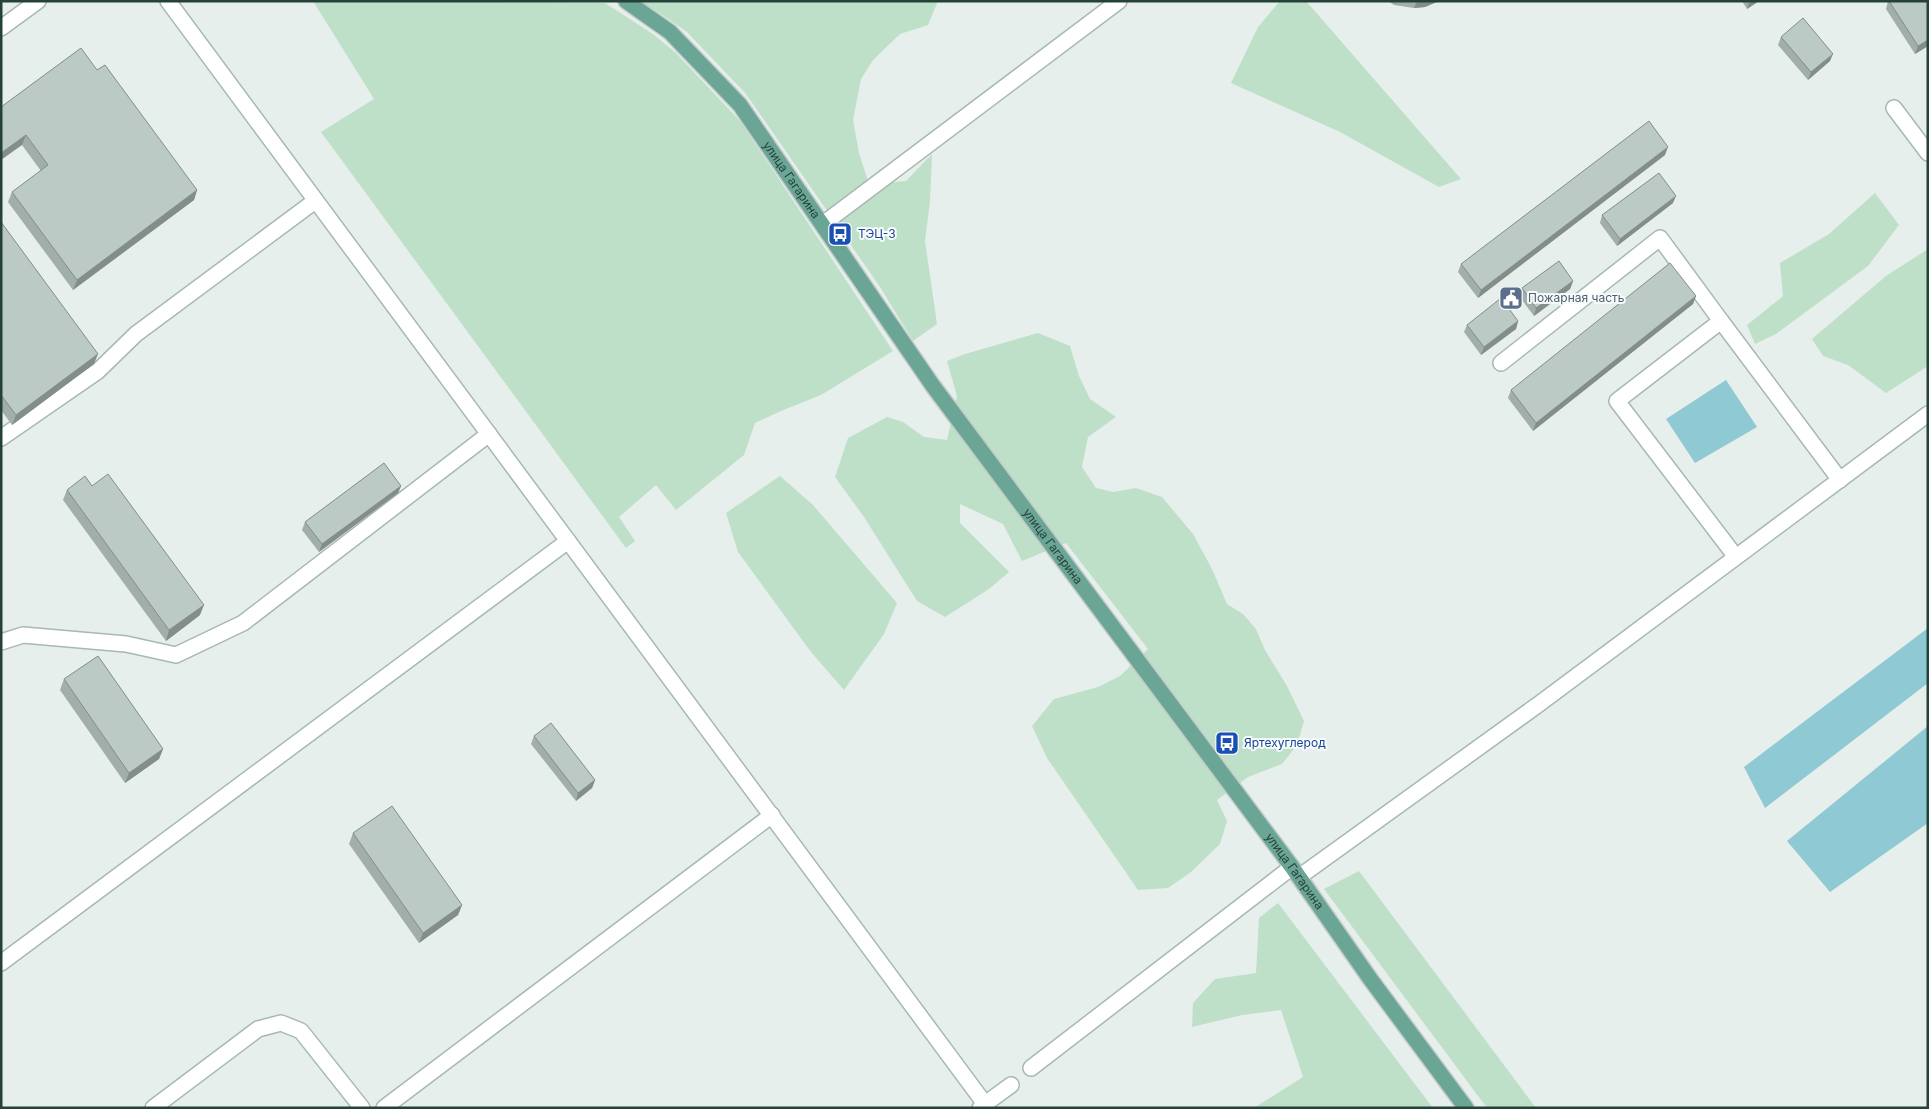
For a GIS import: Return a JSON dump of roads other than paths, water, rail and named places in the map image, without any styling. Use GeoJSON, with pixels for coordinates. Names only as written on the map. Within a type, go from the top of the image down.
{"type":"FeatureCollection","features":[{"type":"Feature","properties":{"kind":"main road","name":"улица Гагарина"},"geometry":{"type":"LineString","coordinates":[[626,1],[670,32],[740,105],[933,386],[1296,872],[1371,980],[1466,1108]]}},
{"type":"Feature","properties":{"kind":"street"},"geometry":{"type":"LineString","coordinates":[[1,28],[38,1]]}},
{"type":"Feature","properties":{"kind":"street"},"geometry":{"type":"LineString","coordinates":[[168,1],[772,816],[982,1106],[1011,1085]]}},
{"type":"Feature","properties":{"kind":"street"},"geometry":{"type":"LineString","coordinates":[[823,224],[1119,1]]}},
{"type":"Feature","properties":{"kind":"street"},"geometry":{"type":"LineString","coordinates":[[1894,108],[1928,153]]}},
{"type":"Feature","properties":{"kind":"street"},"geometry":{"type":"LineString","coordinates":[[1,438],[98,371],[136,334],[316,201]]}},
{"type":"Feature","properties":{"kind":"street"},"geometry":{"type":"LineString","coordinates":[[1501,363],[1660,238],[1840,480]]}},
{"type":"Feature","properties":{"kind":"street"},"geometry":{"type":"LineString","coordinates":[[1721,321],[1616,400],[1736,557]]}},
{"type":"Feature","properties":{"kind":"street"},"geometry":{"type":"LineString","coordinates":[[1031,1068],[1296,872],[1539,704],[1928,414]]}},
{"type":"Feature","properties":{"kind":"street"},"geometry":{"type":"LineString","coordinates":[[1,642],[23,635],[126,644],[176,655],[243,624],[489,434]]}},
{"type":"Feature","properties":{"kind":"street"},"geometry":{"type":"LineString","coordinates":[[1,962],[568,541]]}},
{"type":"Feature","properties":{"kind":"street"},"geometry":{"type":"LineString","coordinates":[[384,1108],[772,816]]}},
{"type":"Feature","properties":{"kind":"street"},"geometry":{"type":"LineString","coordinates":[[153,1108],[258,1029],[281,1023],[301,1032],[362,1108]]}},
{"type":"Feature","properties":{"kind":"water"},"geometry":{"type":"Polygon","coordinates":[[[1726,380],[1757,427],[1695,463],[1666,419],[1726,380]]]}},
{"type":"Feature","properties":{"kind":"water"},"geometry":{"type":"Polygon","coordinates":[[[1928,628],[1928,683],[1765,808],[1744,767],[1928,628]]]}},
{"type":"Feature","properties":{"kind":"water"},"geometry":{"type":"Polygon","coordinates":[[[1928,726],[1928,823],[1830,892],[1787,841],[1928,726]]]}},
{"type":"Feature","properties":{"kind":"place","name":"ТЭЦ-3"},"geometry":{"type":"Point","coordinates":[840,234]}},
{"type":"Feature","properties":{"kind":"place","name":"Пожарная часть"},"geometry":{"type":"Point","coordinates":[1511,298]}},
{"type":"Feature","properties":{"kind":"place","name":"Яртехуглерод"},"geometry":{"type":"Point","coordinates":[1227,743]}}]}
